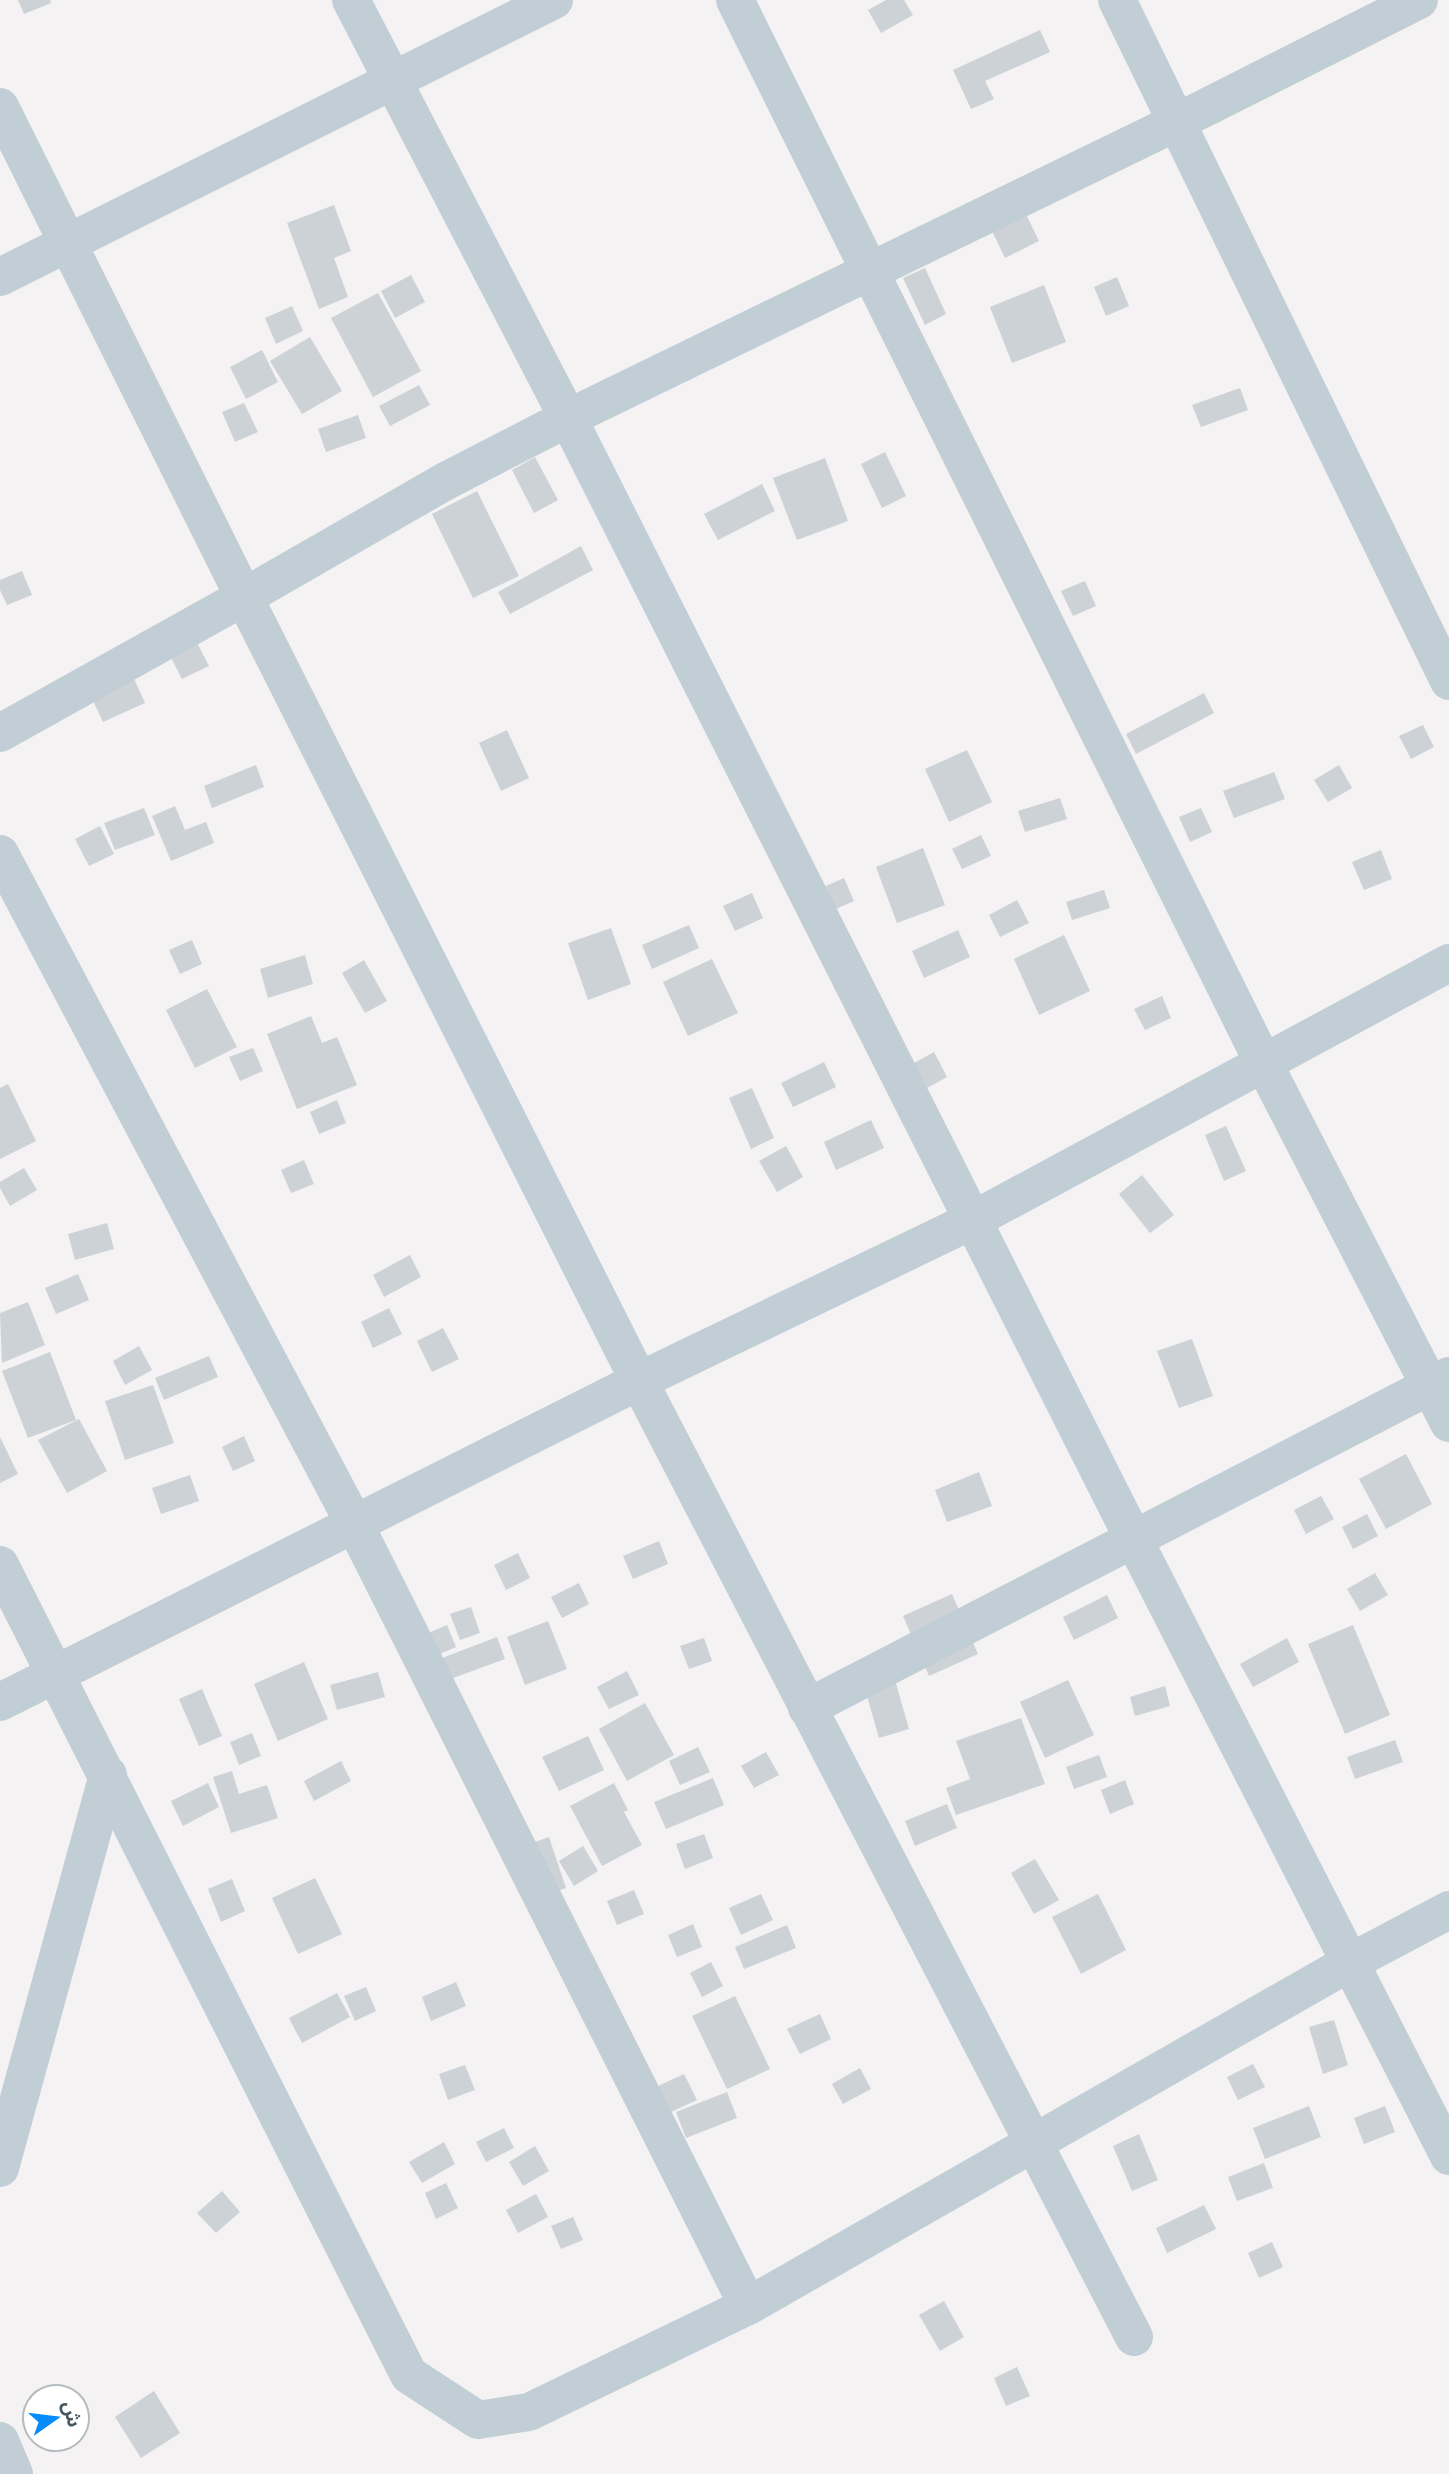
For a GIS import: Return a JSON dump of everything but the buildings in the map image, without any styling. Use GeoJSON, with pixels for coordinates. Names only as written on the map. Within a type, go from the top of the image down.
{"type":"FeatureCollection","features":[{"type":"Feature","properties":{"kind":"street"},"geometry":{"type":"LineString","coordinates":[[351,0],[568,418],[1133,1538],[1449,2156]]}},
{"type":"Feature","properties":{"kind":"street"},"geometry":{"type":"LineString","coordinates":[[0,277],[554,0]]}},
{"type":"Feature","properties":{"kind":"street"},"geometry":{"type":"LineString","coordinates":[[735,0],[1264,1064],[1439,1381],[1449,1423]]}},
{"type":"Feature","properties":{"kind":"street"},"geometry":{"type":"LineString","coordinates":[[1117,0],[1449,681]]}},
{"type":"Feature","properties":{"kind":"street"},"geometry":{"type":"LineString","coordinates":[[0,733],[444,482],[568,418],[872,272],[1419,0]]}},
{"type":"Feature","properties":{"kind":"street"},"geometry":{"type":"LineString","coordinates":[[0,107],[66,244],[639,1381],[1134,2337]]}},
{"type":"Feature","properties":{"kind":"street"},"geometry":{"type":"LineString","coordinates":[[0,854],[354,1522],[748,2306]]}},
{"type":"Feature","properties":{"kind":"street"},"geometry":{"type":"LineString","coordinates":[[0,1702],[354,1522],[972,1220],[1449,963]]}},
{"type":"Feature","properties":{"kind":"street"},"geometry":{"type":"LineString","coordinates":[[807,1708],[1439,1381]]}},
{"type":"Feature","properties":{"kind":"street"},"geometry":{"type":"LineString","coordinates":[[0,1565],[409,2375],[478,2420],[529,2412],[748,2306],[1032,2142],[1349,1963],[1449,1910]]}},
{"type":"Feature","properties":{"kind":"street"},"geometry":{"type":"LineString","coordinates":[[0,2168],[108,1775]]}},
{"type":"Feature","properties":{"kind":"street"},"geometry":{"type":"LineString","coordinates":[[0,2441],[14,2474]]}}]}
